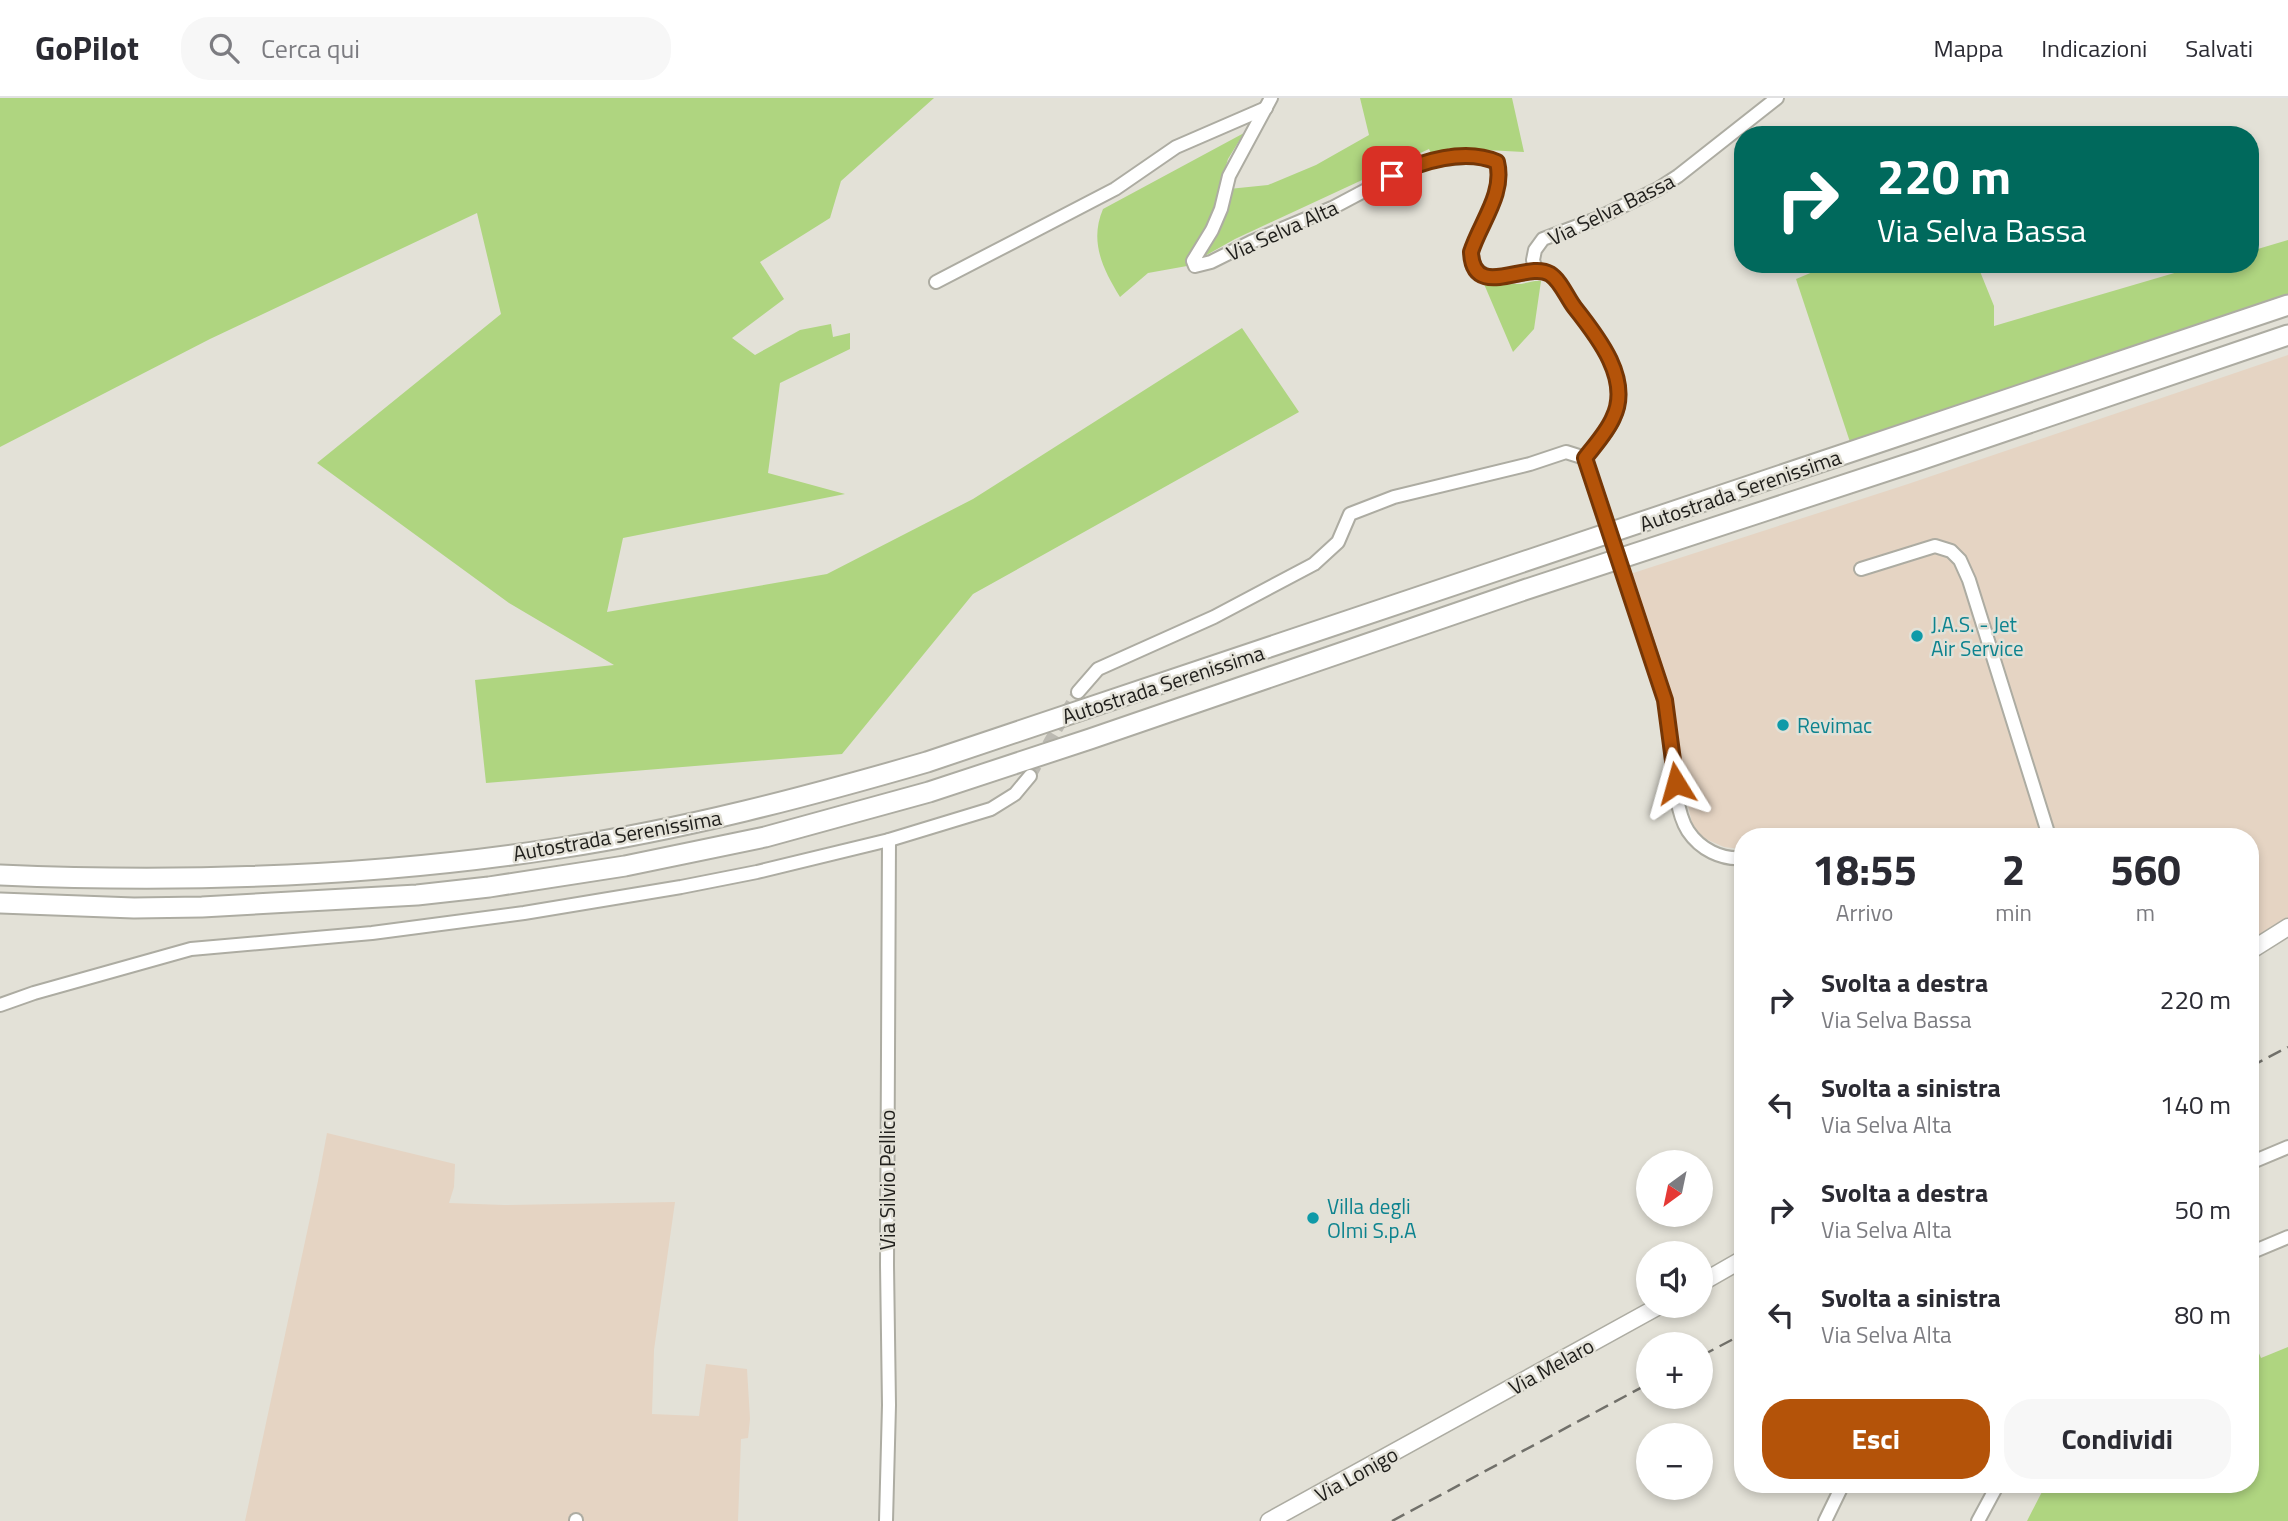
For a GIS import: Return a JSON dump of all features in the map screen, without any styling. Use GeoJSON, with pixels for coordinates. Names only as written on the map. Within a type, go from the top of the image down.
{"type":"FeatureCollection","features":[{"type":"Feature","properties":{"kind":"highway","name":"Autostrada Serenissima"},"geometry":{"type":"LineString","coordinates":[[0,875],[208,879],[417,867],[561,848],[761,808],[927,762],[2288,305]]}},
{"type":"Feature","properties":{"kind":"highway","name":"Autostrada Serenissima"},"geometry":{"type":"LineString","coordinates":[[0,903],[134,908],[276,905],[406,896],[558,877],[765,837],[929,792],[1078,743],[1527,589],[2288,335]]}},
{"type":"Feature","properties":{"kind":"main road"},"geometry":{"type":"LineString","coordinates":[[2259,945],[2288,927]]}},
{"type":"Feature","properties":{"kind":"main road"},"geometry":{"type":"LineString","coordinates":[[1713,1276],[1734,1264]]}},
{"type":"Feature","properties":{"kind":"main road","name":"Via Melaro"},"geometry":{"type":"LineString","coordinates":[[1443,1426],[1637,1318]]}},
{"type":"Feature","properties":{"kind":"main road","name":"Via Lonigo"},"geometry":{"type":"LineString","coordinates":[[1269,1521],[1443,1426]]}},
{"type":"Feature","properties":{"kind":"street","name":"Via Selva Bassa"},"geometry":{"type":"LineString","coordinates":[[1741,126],[1777,98]]}},
{"type":"Feature","properties":{"kind":"street","name":"Via Selva Alta"},"geometry":{"type":"LineString","coordinates":[[1269,103],[1229,176],[1221,209],[1193,261],[1195,266],[1211,262],[1332,208],[1413,165],[1476,156],[1497,162],[1499,171],[1497,191],[1471,252],[1476,271],[1481,275],[1494,277],[1536,270]]}},
{"type":"Feature","properties":{"kind":"street"},"geometry":{"type":"LineString","coordinates":[[936,282],[1115,190],[1176,146],[1269,103]]}},
{"type":"Feature","properties":{"kind":"street","name":"Via Selva Bassa"},"geometry":{"type":"LineString","coordinates":[[1585,458],[1614,418],[1618,382],[1607,354],[1558,282],[1549,274],[1536,270],[1533,260],[1535,250],[1543,239],[1596,219],[1658,189],[1734,132]]}},
{"type":"Feature","properties":{"kind":"street"},"geometry":{"type":"LineString","coordinates":[[1078,692],[1098,670],[1214,617],[1314,564],[1338,542],[1350,514],[1394,497],[1530,464],[1566,452],[1585,458],[1665,700],[1676,783],[1686,828],[1694,839],[1708,850],[1721,856],[1734,857]]}},
{"type":"Feature","properties":{"kind":"street"},"geometry":{"type":"LineString","coordinates":[[1861,569],[1935,546],[1951,551],[1961,560],[2046,828]]}},
{"type":"Feature","properties":{"kind":"street"},"geometry":{"type":"LineString","coordinates":[[0,1005],[191,949],[372,933],[524,913],[757,872],[889,840],[991,809],[1015,794],[1030,776]]}},
{"type":"Feature","properties":{"kind":"street","name":"Via Silvio Pellico"},"geometry":{"type":"LineString","coordinates":[[886,1521],[889,1405],[889,840]]}},
{"type":"Feature","properties":{"kind":"street"},"geometry":{"type":"LineString","coordinates":[[2259,1159],[2288,1147]]}},
{"type":"Feature","properties":{"kind":"street"},"geometry":{"type":"LineString","coordinates":[[2259,1249],[2288,1237]]}},
{"type":"Feature","properties":{"kind":"street"},"geometry":{"type":"LineString","coordinates":[[1825,1521],[1839,1493]]}},
{"type":"Feature","properties":{"kind":"street"},"geometry":{"type":"LineString","coordinates":[[1978,1521],[1993,1493]]}},
{"type":"Feature","properties":{"kind":"shaded area"},"geometry":{"type":"Polygon","coordinates":[[[2288,355],[2288,931],[2259,949],[2259,828],[1734,828],[1734,848],[1724,847],[1699,836],[1692,823],[1685,792],[1668,688],[1627,575],[1908,484],[2288,355]]]}},
{"type":"Feature","properties":{"kind":"shaded area"},"geometry":{"type":"Polygon","coordinates":[[[327,1133],[455,1164],[454,1187],[449,1203],[504,1205],[675,1202],[654,1350],[652,1414],[699,1416],[706,1364],[747,1369],[750,1419],[748,1438],[741,1439],[738,1521],[245,1521],[327,1133]]]}},
{"type":"Feature","properties":{"kind":"green space"},"geometry":{"type":"Polygon","coordinates":[[[0,98],[934,98],[841,181],[830,218],[760,262],[784,299],[732,338],[755,355],[800,330],[831,324],[833,337],[850,333],[850,349],[780,383],[768,473],[845,494],[623,538],[607,612],[827,574],[973,499],[1242,328],[1299,412],[973,594],[842,754],[486,783],[475,680],[614,665],[509,603],[317,463],[501,314],[477,213],[210,339],[0,447],[0,98]]]}},
{"type":"Feature","properties":{"kind":"green space"},"geometry":{"type":"Polygon","coordinates":[[[1360,98],[1512,98],[1524,152],[1449,148],[1434,160],[1429,149],[1235,239],[1187,266],[1148,273],[1120,297],[1100,255],[1097,233],[1103,209],[1244,133],[1228,159],[1219,190],[1268,185],[1316,165],[1369,135],[1360,98]]]}},
{"type":"Feature","properties":{"kind":"green space"},"geometry":{"type":"Polygon","coordinates":[[[2288,240],[2288,298],[1851,445],[1796,279],[1810,273],[1981,273],[1994,306],[1994,326],[2174,273],[2259,273],[2259,249],[2288,240]]]}},
{"type":"Feature","properties":{"kind":"green space"},"geometry":{"type":"Polygon","coordinates":[[[1541,281],[1534,329],[1513,352],[1484,284],[1521,284],[1541,281]]]}},
{"type":"Feature","properties":{"kind":"green space"},"geometry":{"type":"Polygon","coordinates":[[[2288,1347],[2288,1521],[2027,1521],[2041,1493],[2259,1493],[2259,1353],[2261,1358],[2288,1347]]]}},
{"type":"Feature","properties":{"kind":"tunnel"},"geometry":{"type":"LineString","coordinates":[[1030,776],[1078,692]]}},
{"type":"Feature","properties":{"kind":"railway"},"geometry":{"type":"LineString","coordinates":[[2259,1062],[2288,1047]]}},
{"type":"Feature","properties":{"kind":"railway"},"geometry":{"type":"LineString","coordinates":[[1713,1350],[1734,1339]]}},
{"type":"Feature","properties":{"kind":"railway"},"geometry":{"type":"LineString","coordinates":[[1392,1521],[1636,1390]]}},
{"type":"Feature","properties":{"kind":"place","name":"J.A.S. - Jet Air Service"},"geometry":{"type":"Point","coordinates":[1917,636]}},
{"type":"Feature","properties":{"kind":"place","name":"Revimac"},"geometry":{"type":"Point","coordinates":[1783,725]}},
{"type":"Feature","properties":{"kind":"place","name":"Villa degli Olmi S.p.A"},"geometry":{"type":"Point","coordinates":[1313,1218]}},
{"type":"Feature","properties":{"kind":"route"},"geometry":{"type":"LineString","coordinates":[[1392,176],[1413,165],[1443,159],[1476,156],[1497,162],[1497,191],[1471,252],[1476,271],[1481,275],[1494,277],[1536,270],[1549,274],[1591,327],[1607,354],[1618,382],[1618,400],[1614,418],[1585,458],[1665,700],[1676,783]]}}]}
